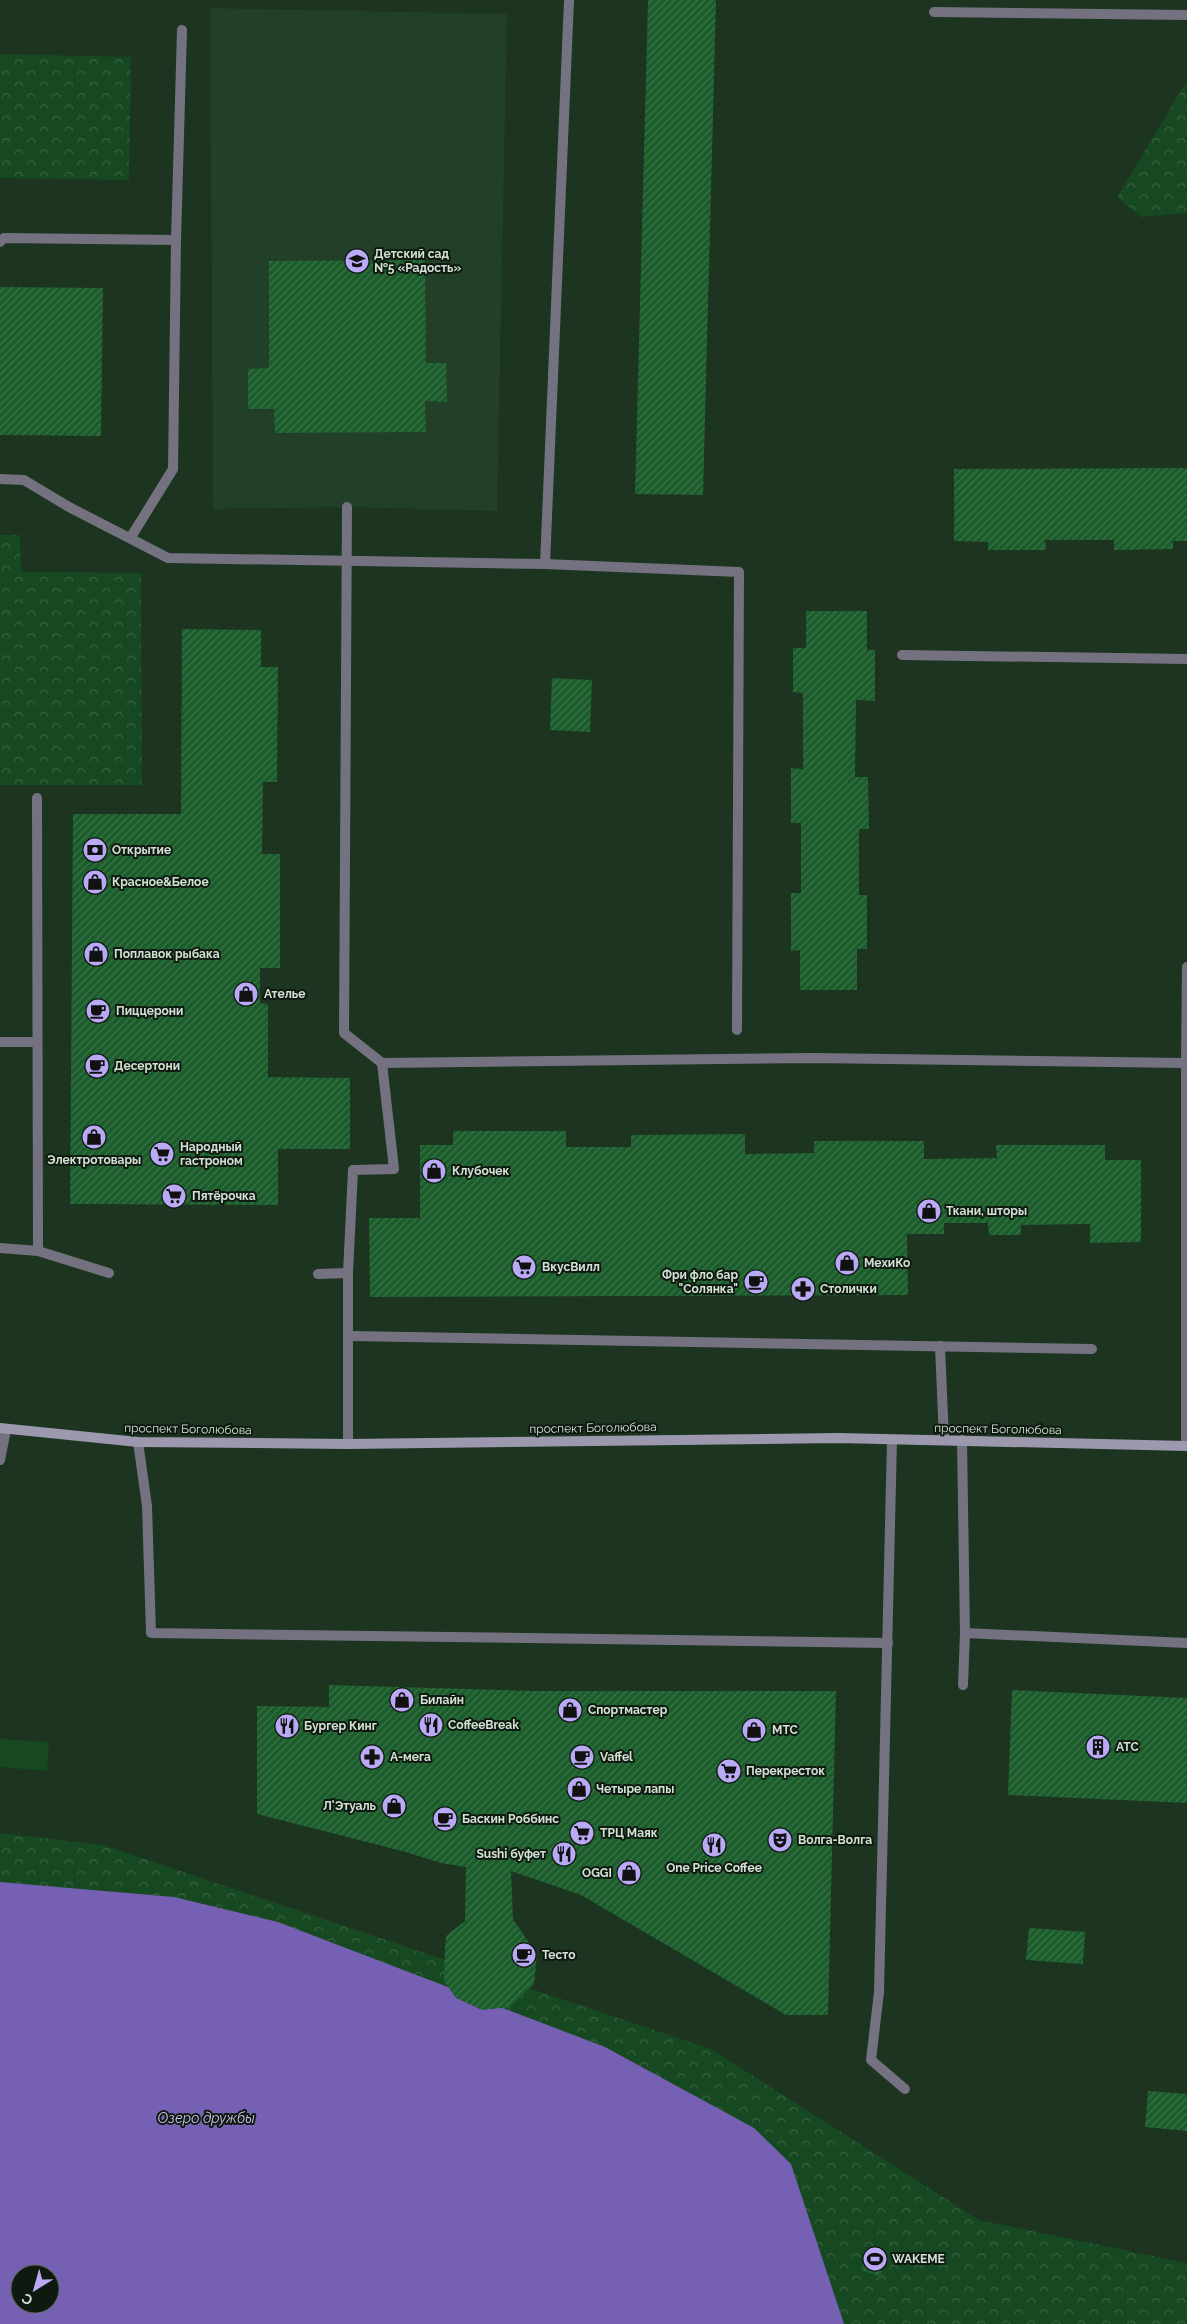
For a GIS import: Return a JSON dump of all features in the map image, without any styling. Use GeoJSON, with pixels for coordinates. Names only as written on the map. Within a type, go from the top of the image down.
{"type":"FeatureCollection","features":[{"type":"Feature","properties":{"kind":"main road","name":"проспект Боголюбова"},"geometry":{"type":"LineString","coordinates":[[3,1429],[138,1442],[348,1444],[962,1440],[1186,1446]]}},
{"type":"Feature","properties":{"kind":"lane"},"geometry":{"type":"LineString","coordinates":[[545,564],[569,0]]}},
{"type":"Feature","properties":{"kind":"lane"},"geometry":{"type":"LineString","coordinates":[[934,12],[1187,15]]}},
{"type":"Feature","properties":{"kind":"lane"},"geometry":{"type":"LineString","coordinates":[[131,537],[173,469],[176,240],[182,30]]}},
{"type":"Feature","properties":{"kind":"lane"},"geometry":{"type":"LineString","coordinates":[[0,242],[4,238],[176,240]]}},
{"type":"Feature","properties":{"kind":"lane"},"geometry":{"type":"LineString","coordinates":[[0,479],[24,480],[69,507],[131,537],[168,558],[545,564],[739,572],[737,1030]]}},
{"type":"Feature","properties":{"kind":"lane"},"geometry":{"type":"LineString","coordinates":[[347,507],[344,1033],[382,1063],[813,1058],[1186,1063]]}},
{"type":"Feature","properties":{"kind":"lane"},"geometry":{"type":"LineString","coordinates":[[902,655],[1187,659]]}},
{"type":"Feature","properties":{"kind":"lane"},"geometry":{"type":"LineString","coordinates":[[37,798],[38,1251]]}},
{"type":"Feature","properties":{"kind":"lane"},"geometry":{"type":"LineString","coordinates":[[1186,1446],[1187,967]]}},
{"type":"Feature","properties":{"kind":"lane"},"geometry":{"type":"LineString","coordinates":[[0,1042],[38,1042]]}},
{"type":"Feature","properties":{"kind":"lane"},"geometry":{"type":"LineString","coordinates":[[348,1444],[348,1273],[353,1170],[394,1169],[382,1063]]}},
{"type":"Feature","properties":{"kind":"lane"},"geometry":{"type":"LineString","coordinates":[[0,1248],[38,1251],[109,1273]]}},
{"type":"Feature","properties":{"kind":"lane"},"geometry":{"type":"LineString","coordinates":[[318,1274],[348,1273]]}},
{"type":"Feature","properties":{"kind":"lane"},"geometry":{"type":"LineString","coordinates":[[349,1336],[1092,1349]]}},
{"type":"Feature","properties":{"kind":"lane"},"geometry":{"type":"LineString","coordinates":[[940,1346],[944,1440]]}},
{"type":"Feature","properties":{"kind":"lane"},"geometry":{"type":"LineString","coordinates":[[0,1460],[3,1429]]}},
{"type":"Feature","properties":{"kind":"lane"},"geometry":{"type":"LineString","coordinates":[[892,1440],[879,1992],[871,2060],[905,2089]]}},
{"type":"Feature","properties":{"kind":"lane"},"geometry":{"type":"LineString","coordinates":[[962,1440],[965,1633],[963,1686]]}},
{"type":"Feature","properties":{"kind":"lane"},"geometry":{"type":"LineString","coordinates":[[138,1442],[147,1506],[151,1633],[888,1643]]}},
{"type":"Feature","properties":{"kind":"lane"},"geometry":{"type":"LineString","coordinates":[[965,1633],[1187,1642]]}},
{"type":"Feature","properties":{"kind":"shaded area","name":"Детский сад №5 «Радость»"},"geometry":{"type":"Polygon","coordinates":[[[210,8],[507,14],[497,511],[347,507],[213,509],[210,8]]]}},
{"type":"Feature","properties":{"kind":"green space"},"geometry":{"type":"Polygon","coordinates":[[[0,54],[131,57],[129,180],[0,178],[0,54]]]}},
{"type":"Feature","properties":{"kind":"green space"},"geometry":{"type":"Polygon","coordinates":[[[1187,81],[1187,213],[1141,217],[1117,197],[1187,81]]]}},
{"type":"Feature","properties":{"kind":"green space"},"geometry":{"type":"Polygon","coordinates":[[[0,535],[20,535],[21,572],[141,573],[142,785],[0,785],[0,535]]]}},
{"type":"Feature","properties":{"kind":"green space"},"geometry":{"type":"Polygon","coordinates":[[[0,1739],[49,1742],[47,1771],[0,1767],[0,1739]]]}},
{"type":"Feature","properties":{"kind":"green space","name":"Озеро дружбы"},"geometry":{"type":"Polygon","coordinates":[[[0,1833],[103,1845],[711,2049],[979,2220],[1187,2263],[1187,2324],[0,2324],[0,1833]]]}},
{"type":"Feature","properties":{"kind":"water","name":"Озеро дружбы"},"geometry":{"type":"Polygon","coordinates":[[[0,1882],[174,1897],[278,1922],[605,2047],[754,2128],[791,2164],[844,2324],[0,2324],[0,1882]]]}},
{"type":"Feature","properties":{"kind":"building"},"geometry":{"type":"Polygon","coordinates":[[[648,0],[716,0],[703,495],[635,494],[648,0]]]}},
{"type":"Feature","properties":{"kind":"building"},"geometry":{"type":"Polygon","coordinates":[[[425,260],[426,363],[446,363],[447,402],[425,401],[426,432],[275,433],[274,409],[248,409],[248,369],[269,368],[269,261],[425,260]]]}},
{"type":"Feature","properties":{"kind":"building"},"geometry":{"type":"Polygon","coordinates":[[[0,287],[103,288],[101,436],[0,435],[0,287]]]}},
{"type":"Feature","properties":{"kind":"building"},"geometry":{"type":"Polygon","coordinates":[[[1187,468],[1187,541],[1173,541],[1173,549],[1114,550],[1114,540],[1045,540],[1046,550],[988,550],[988,542],[954,541],[954,469],[1187,468]]]}},
{"type":"Feature","properties":{"kind":"building"},"geometry":{"type":"Polygon","coordinates":[[[806,611],[867,611],[867,650],[875,650],[875,701],[856,700],[855,777],[868,777],[869,829],[859,829],[859,895],[867,895],[867,949],[857,949],[857,990],[800,990],[800,950],[791,951],[791,893],[801,893],[801,823],[791,823],[791,768],[803,769],[803,693],[793,692],[793,648],[806,648],[806,611]]]}},
{"type":"Feature","properties":{"kind":"building"},"geometry":{"type":"Polygon","coordinates":[[[182,629],[261,630],[261,667],[278,667],[277,782],[263,782],[262,854],[280,854],[280,968],[260,968],[260,1003],[268,1004],[268,1077],[350,1078],[350,1149],[278,1149],[278,1205],[70,1204],[73,814],[181,814],[182,629]]]}},
{"type":"Feature","properties":{"kind":"building"},"geometry":{"type":"Polygon","coordinates":[[[552,678],[592,680],[590,732],[550,730],[552,678]]]}},
{"type":"Feature","properties":{"kind":"building"},"geometry":{"type":"Polygon","coordinates":[[[453,1131],[566,1131],[566,1147],[631,1147],[631,1135],[745,1134],[745,1154],[814,1153],[814,1141],[924,1141],[924,1159],[997,1158],[996,1145],[1105,1145],[1105,1160],[1141,1160],[1141,1242],[1090,1243],[1090,1224],[1021,1225],[1021,1235],[989,1235],[988,1223],[944,1223],[944,1234],[907,1234],[908,1295],[370,1297],[369,1218],[420,1218],[420,1145],[453,1145],[453,1131]]]}},
{"type":"Feature","properties":{"kind":"building","name":"ТРЦ Маяк"},"geometry":{"type":"Polygon","coordinates":[[[329,1685],[532,1691],[836,1691],[828,2015],[786,2015],[581,1895],[511,1871],[513,1919],[537,1955],[534,1984],[510,2007],[482,2010],[456,1998],[444,1981],[445,1947],[446,1936],[465,1921],[466,1867],[441,1863],[406,1852],[257,1814],[257,1706],[329,1707],[329,1685]]]}},
{"type":"Feature","properties":{"kind":"building","name":"АТС"},"geometry":{"type":"Polygon","coordinates":[[[1012,1690],[1187,1698],[1187,1803],[1008,1795],[1012,1690]]]}},
{"type":"Feature","properties":{"kind":"building"},"geometry":{"type":"Polygon","coordinates":[[[1029,1928],[1085,1932],[1083,1964],[1026,1960],[1029,1928]]]}},
{"type":"Feature","properties":{"kind":"building"},"geometry":{"type":"Polygon","coordinates":[[[1148,2091],[1187,2094],[1187,2131],[1145,2127],[1148,2091]]]}},
{"type":"Feature","properties":{"kind":"building"},"geometry":{"type":"Polygon","coordinates":[[[868,2249],[887,2255],[880,2276],[861,2270],[868,2249]]]}},
{"type":"Feature","properties":{"kind":"place","name":"Детский сад №5 «Радость»"},"geometry":{"type":"Point","coordinates":[357,261]}},
{"type":"Feature","properties":{"kind":"place","name":"Открытие"},"geometry":{"type":"Point","coordinates":[95,850]}},
{"type":"Feature","properties":{"kind":"place","name":"Красное&Белое"},"geometry":{"type":"Point","coordinates":[95,882]}},
{"type":"Feature","properties":{"kind":"place","name":"Поплавок рыбака"},"geometry":{"type":"Point","coordinates":[96,954]}},
{"type":"Feature","properties":{"kind":"place","name":"Ателье"},"geometry":{"type":"Point","coordinates":[246,994]}},
{"type":"Feature","properties":{"kind":"place","name":"Пиццерони"},"geometry":{"type":"Point","coordinates":[98,1011]}},
{"type":"Feature","properties":{"kind":"place","name":"Десертони"},"geometry":{"type":"Point","coordinates":[97,1066]}},
{"type":"Feature","properties":{"kind":"place","name":"Электротовары"},"geometry":{"type":"Point","coordinates":[94,1137]}},
{"type":"Feature","properties":{"kind":"place","name":"Народный гастроном"},"geometry":{"type":"Point","coordinates":[162,1154]}},
{"type":"Feature","properties":{"kind":"place","name":"Клубочек"},"geometry":{"type":"Point","coordinates":[434,1171]}},
{"type":"Feature","properties":{"kind":"place","name":"Пятёрочка"},"geometry":{"type":"Point","coordinates":[174,1196]}},
{"type":"Feature","properties":{"kind":"place","name":"Ткани, шторы"},"geometry":{"type":"Point","coordinates":[929,1211]}},
{"type":"Feature","properties":{"kind":"place","name":"МехиКо"},"geometry":{"type":"Point","coordinates":[847,1263]}},
{"type":"Feature","properties":{"kind":"place","name":"ВкусВилл"},"geometry":{"type":"Point","coordinates":[524,1267]}},
{"type":"Feature","properties":{"kind":"place","name":"Фри фло бар \"Солянка\""},"geometry":{"type":"Point","coordinates":[756,1282]}},
{"type":"Feature","properties":{"kind":"place","name":"Столички"},"geometry":{"type":"Point","coordinates":[803,1289]}},
{"type":"Feature","properties":{"kind":"place","name":"Билайн"},"geometry":{"type":"Point","coordinates":[402,1700]}},
{"type":"Feature","properties":{"kind":"place","name":"Спортмастер"},"geometry":{"type":"Point","coordinates":[570,1710]}},
{"type":"Feature","properties":{"kind":"place","name":"CoffeeBreak"},"geometry":{"type":"Point","coordinates":[431,1725]}},
{"type":"Feature","properties":{"kind":"place","name":"Бургер Кинг"},"geometry":{"type":"Point","coordinates":[287,1726]}},
{"type":"Feature","properties":{"kind":"place","name":"МТС"},"geometry":{"type":"Point","coordinates":[754,1730]}},
{"type":"Feature","properties":{"kind":"place","name":"АТС"},"geometry":{"type":"Point","coordinates":[1098,1747]}},
{"type":"Feature","properties":{"kind":"place","name":"А-мега"},"geometry":{"type":"Point","coordinates":[372,1757]}},
{"type":"Feature","properties":{"kind":"place","name":"Vaffel"},"geometry":{"type":"Point","coordinates":[582,1757]}},
{"type":"Feature","properties":{"kind":"place","name":"Перекресток"},"geometry":{"type":"Point","coordinates":[729,1771]}},
{"type":"Feature","properties":{"kind":"place","name":"Четыре лапы"},"geometry":{"type":"Point","coordinates":[579,1789]}},
{"type":"Feature","properties":{"kind":"place","name":"Л'Этуаль"},"geometry":{"type":"Point","coordinates":[394,1806]}},
{"type":"Feature","properties":{"kind":"place","name":"Баскин Роббинс"},"geometry":{"type":"Point","coordinates":[445,1819]}},
{"type":"Feature","properties":{"kind":"place","name":"ТРЦ Маяк"},"geometry":{"type":"Point","coordinates":[582,1833]}},
{"type":"Feature","properties":{"kind":"place","name":"Волга-Волга"},"geometry":{"type":"Point","coordinates":[780,1840]}},
{"type":"Feature","properties":{"kind":"place","name":"One Price Coffee"},"geometry":{"type":"Point","coordinates":[714,1845]}},
{"type":"Feature","properties":{"kind":"place","name":"Sushi буфет"},"geometry":{"type":"Point","coordinates":[564,1854]}},
{"type":"Feature","properties":{"kind":"place","name":"OGGI"},"geometry":{"type":"Point","coordinates":[629,1873]}},
{"type":"Feature","properties":{"kind":"place","name":"Тесто"},"geometry":{"type":"Point","coordinates":[524,1955]}},
{"type":"Feature","properties":{"kind":"place","name":"WAKEME"},"geometry":{"type":"Point","coordinates":[875,2259]}}]}
